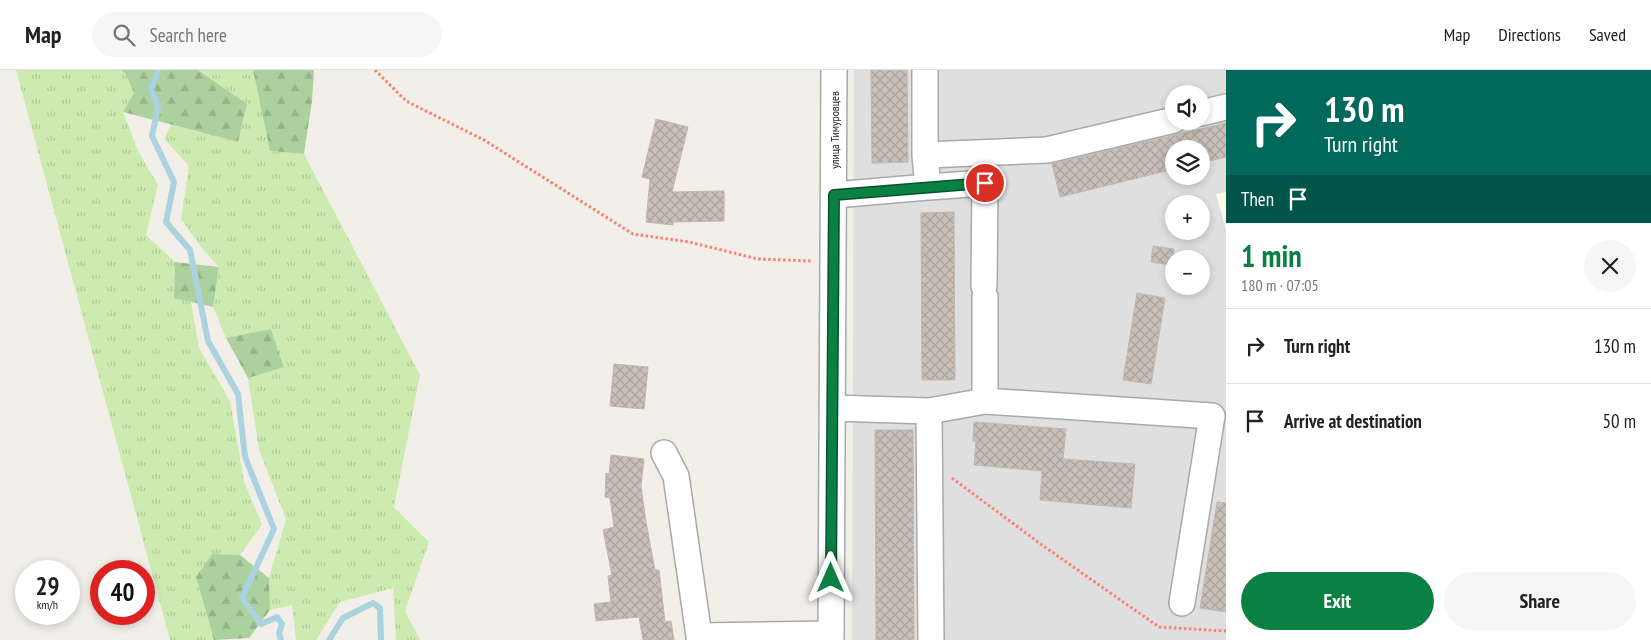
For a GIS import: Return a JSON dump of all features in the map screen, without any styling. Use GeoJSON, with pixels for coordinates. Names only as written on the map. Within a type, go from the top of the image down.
{"type":"FeatureCollection","features":[{"type":"Feature","properties":{"kind":"street","name":"улица Тимуровцев"},"geometry":{"type":"LineString","coordinates":[[831,637],[834,70]]}},
{"type":"Feature","properties":{"kind":"street"},"geometry":{"type":"LineString","coordinates":[[925,70],[925,156],[928,187]]}},
{"type":"Feature","properties":{"kind":"street"},"geometry":{"type":"LineString","coordinates":[[1210,111],[1226,107]]}},
{"type":"Feature","properties":{"kind":"street"},"geometry":{"type":"LineString","coordinates":[[925,156],[1046,150],[1165,122]]}},
{"type":"Feature","properties":{"kind":"street"},"geometry":{"type":"LineString","coordinates":[[834,195],[985,183],[985,400]]}},
{"type":"Feature","properties":{"kind":"street"},"geometry":{"type":"LineString","coordinates":[[832,408],[929,411],[985,400],[1212,416],[1182,603]]}},
{"type":"Feature","properties":{"kind":"street"},"geometry":{"type":"LineString","coordinates":[[929,411],[931,640]]}},
{"type":"Feature","properties":{"kind":"street"},"geometry":{"type":"LineString","coordinates":[[664,453],[676,476],[699,638],[831,637]]}},
{"type":"Feature","properties":{"kind":"path"},"geometry":{"type":"LineString","coordinates":[[375,70],[406,102],[484,140],[633,234],[689,242],[758,259],[833,262]]}},
{"type":"Feature","properties":{"kind":"path"},"geometry":{"type":"LineString","coordinates":[[930,461],[1042,545],[1159,626],[1226,631]]}},
{"type":"Feature","properties":{"kind":"shaded area"},"geometry":{"type":"Polygon","coordinates":[[[854,70],[1226,70],[1226,640],[852,640],[854,70]]]}},
{"type":"Feature","properties":{"kind":"shaded area"},"geometry":{"type":"Polygon","coordinates":[[[1226,192],[1226,229],[1216,194],[1226,192]]]}},
{"type":"Feature","properties":{"kind":"green space"},"geometry":{"type":"Polygon","coordinates":[[[16,70],[121,70],[126,74],[135,93],[123,112],[138,151],[158,185],[146,235],[175,262],[174,298],[191,302],[199,348],[230,401],[244,481],[262,525],[240,555],[212,554],[196,577],[214,640],[170,640],[155,584],[155,560],[148,560],[16,70]]]}},
{"type":"Feature","properties":{"kind":"green space"},"geometry":{"type":"Polygon","coordinates":[[[121,70],[198,70],[247,104],[238,142],[123,112],[134,93],[126,74],[121,70]]]}},
{"type":"Feature","properties":{"kind":"green space"},"geometry":{"type":"Polygon","coordinates":[[[198,70],[253,70],[270,151],[304,154],[420,375],[394,507],[429,542],[405,611],[420,640],[396,640],[393,588],[340,602],[316,640],[296,640],[292,605],[270,610],[269,578],[286,519],[259,450],[248,378],[284,366],[271,329],[226,338],[213,307],[219,267],[204,251],[181,219],[189,166],[164,139],[171,125],[238,142],[247,104],[198,70]]]}},
{"type":"Feature","properties":{"kind":"green space"},"geometry":{"type":"Polygon","coordinates":[[[253,70],[314,70],[312,101],[304,154],[270,151],[253,70]]]}},
{"type":"Feature","properties":{"kind":"green space"},"geometry":{"type":"Polygon","coordinates":[[[175,262],[219,267],[213,307],[174,298],[175,262]]]}},
{"type":"Feature","properties":{"kind":"green space"},"geometry":{"type":"Polygon","coordinates":[[[271,329],[284,367],[248,378],[226,338],[271,329]]]}},
{"type":"Feature","properties":{"kind":"green space"},"geometry":{"type":"Polygon","coordinates":[[[212,554],[240,555],[269,578],[270,610],[249,638],[214,640],[196,577],[212,554]]]}},
{"type":"Feature","properties":{"kind":"building"},"geometry":{"type":"Polygon","coordinates":[[[871,70],[907,70],[908,162],[872,163],[871,70]]]}},
{"type":"Feature","properties":{"kind":"building"},"geometry":{"type":"Polygon","coordinates":[[[656,119],[688,127],[672,192],[724,191],[724,221],[673,222],[673,225],[646,222],[650,179],[642,177],[656,119]]]}},
{"type":"Feature","properties":{"kind":"building"},"geometry":{"type":"Polygon","coordinates":[[[1226,123],[1226,157],[1210,161],[1210,140],[1165,140],[1165,171],[1060,197],[1052,164],[1196,130],[1210,130],[1210,127],[1226,123]]]}},
{"type":"Feature","properties":{"kind":"building"},"geometry":{"type":"Polygon","coordinates":[[[954,212],[955,380],[922,380],[921,213],[954,212]]]}},
{"type":"Feature","properties":{"kind":"building"},"geometry":{"type":"Polygon","coordinates":[[[1153,246],[1174,249],[1165,250],[1165,264],[1151,262],[1153,246]]]}},
{"type":"Feature","properties":{"kind":"building"},"geometry":{"type":"Polygon","coordinates":[[[1137,293],[1165,298],[1151,384],[1123,380],[1137,293]]]}},
{"type":"Feature","properties":{"kind":"building"},"geometry":{"type":"Polygon","coordinates":[[[614,364],[648,367],[644,409],[610,406],[614,364]]]}},
{"type":"Feature","properties":{"kind":"building"},"geometry":{"type":"Polygon","coordinates":[[[974,422],[1066,429],[1063,459],[1135,464],[1131,508],[1040,500],[1042,471],[974,465],[976,442],[973,441],[974,422]]]}},
{"type":"Feature","properties":{"kind":"building"},"geometry":{"type":"Polygon","coordinates":[[[875,430],[913,430],[914,640],[876,640],[875,430]]]}},
{"type":"Feature","properties":{"kind":"building"},"geometry":{"type":"Polygon","coordinates":[[[611,455],[644,459],[641,486],[646,522],[655,570],[659,570],[665,622],[671,621],[674,640],[643,640],[639,617],[596,621],[594,604],[611,602],[608,576],[612,575],[603,530],[614,527],[610,498],[605,497],[606,473],[609,474],[611,455]]]}},
{"type":"Feature","properties":{"kind":"building"},"geometry":{"type":"Polygon","coordinates":[[[1217,502],[1226,503],[1226,612],[1200,608],[1217,502]]]}},
{"type":"Feature","properties":{"kind":"waterway"},"geometry":{"type":"LineString","coordinates":[[158,70],[151,89],[158,107],[152,136],[174,182],[166,222],[190,250],[208,341],[238,394],[245,457],[274,529],[242,598],[261,624],[277,617],[282,624],[279,633],[281,640]]}},
{"type":"Feature","properties":{"kind":"waterway"},"geometry":{"type":"LineString","coordinates":[[329,640],[343,618],[373,603],[380,608],[381,640]]}},
{"type":"Feature","properties":{"kind":"route"},"geometry":{"type":"LineString","coordinates":[[831,578],[834,195],[985,183]]}}]}
